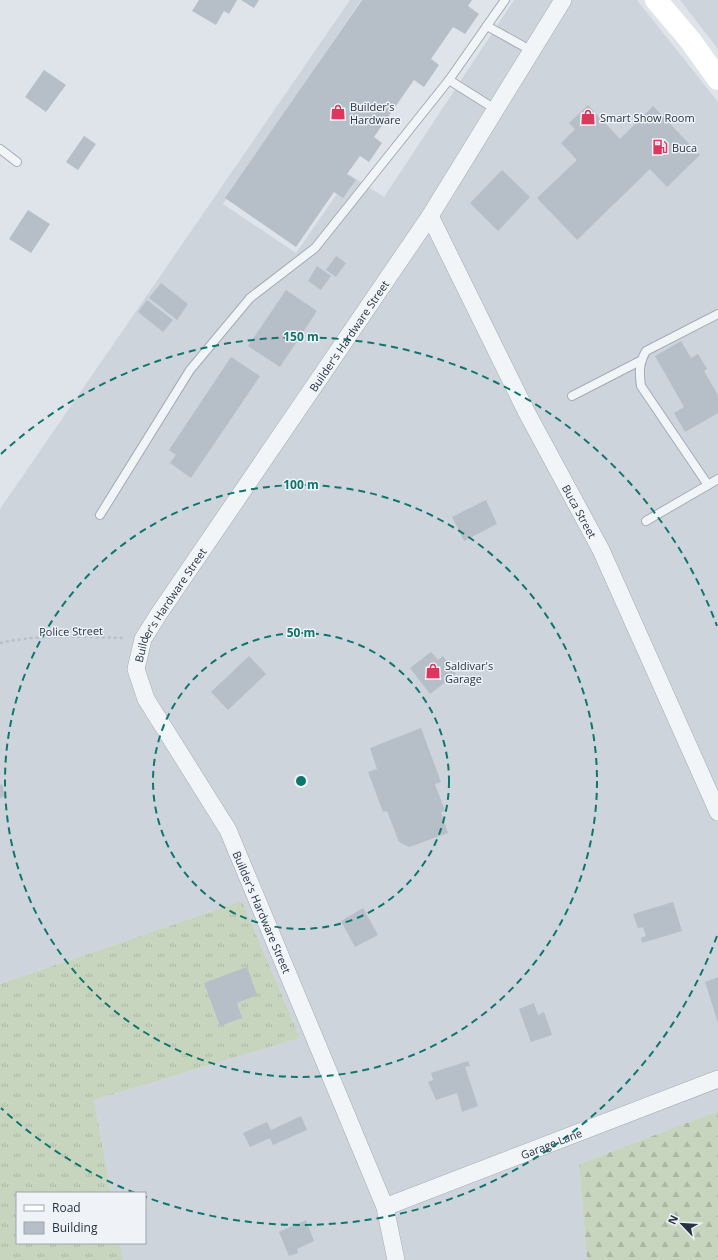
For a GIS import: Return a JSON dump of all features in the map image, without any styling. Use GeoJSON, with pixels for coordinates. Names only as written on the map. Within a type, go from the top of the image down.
{"type":"FeatureCollection","features":[{"type":"Feature","properties":{"kind":"main road"},"geometry":{"type":"LineString","coordinates":[[656,0],[690,40],[718,79]]}},
{"type":"Feature","properties":{"kind":"street","name":"Builder's Hardware Street"},"geometry":{"type":"LineString","coordinates":[[396,1260],[385,1207],[228,830],[146,699],[136,669],[143,639],[430,216],[563,0]]}},
{"type":"Feature","properties":{"kind":"street","name":"Buca Street"},"geometry":{"type":"LineString","coordinates":[[430,216],[527,412],[601,550],[718,812]]}},
{"type":"Feature","properties":{"kind":"street","name":"Garage Lane"},"geometry":{"type":"LineString","coordinates":[[385,1207],[718,1079]]}},
{"type":"Feature","properties":{"kind":"lane"},"geometry":{"type":"LineString","coordinates":[[100,515],[190,370],[250,298],[315,248],[449,80],[505,0]]}},
{"type":"Feature","properties":{"kind":"lane"},"geometry":{"type":"LineString","coordinates":[[487,26],[532,51]]}},
{"type":"Feature","properties":{"kind":"lane"},"geometry":{"type":"LineString","coordinates":[[449,80],[496,109]]}},
{"type":"Feature","properties":{"kind":"lane"},"geometry":{"type":"LineString","coordinates":[[0,149],[17,162]]}},
{"type":"Feature","properties":{"kind":"lane"},"geometry":{"type":"LineString","coordinates":[[708,485],[641,386],[639,374],[640,361],[646,351],[718,314]]}},
{"type":"Feature","properties":{"kind":"lane"},"geometry":{"type":"LineString","coordinates":[[572,396],[640,361]]}},
{"type":"Feature","properties":{"kind":"lane"},"geometry":{"type":"LineString","coordinates":[[646,521],[718,479]]}},
{"type":"Feature","properties":{"kind":"path","name":"Police Street"},"geometry":{"type":"LineString","coordinates":[[0,643],[16,640],[78,637],[143,639]]}},
{"type":"Feature","properties":{"kind":"shaded area"},"geometry":{"type":"Polygon","coordinates":[[[350,0],[361,0],[223,204],[296,253],[350,175],[384,197],[514,0],[637,0],[718,102],[718,1111],[579,1164],[587,1260],[123,1260],[120,1244],[146,1244],[146,1192],[111,1192],[94,1100],[300,1038],[242,901],[0,984],[0,509],[350,0]]]}},
{"type":"Feature","properties":{"kind":"shaded area"},"geometry":{"type":"Polygon","coordinates":[[[680,0],[718,0],[718,49],[680,0]]]}},
{"type":"Feature","properties":{"kind":"green space"},"geometry":{"type":"Polygon","coordinates":[[[242,901],[300,1038],[94,1100],[111,1192],[16,1192],[16,1244],[120,1244],[123,1260],[0,1260],[0,984],[242,901]]]}},
{"type":"Feature","properties":{"kind":"green space"},"geometry":{"type":"Polygon","coordinates":[[[718,1111],[718,1260],[587,1260],[579,1164],[718,1111]]]}},
{"type":"Feature","properties":{"kind":"building"},"geometry":{"type":"Polygon","coordinates":[[[199,0],[237,0],[229,14],[224,11],[216,25],[192,11],[199,0]]]}},
{"type":"Feature","properties":{"kind":"building"},"geometry":{"type":"Polygon","coordinates":[[[241,0],[259,0],[254,8],[241,0]]]}},
{"type":"Feature","properties":{"kind":"building","name":"Builder's Hardware"},"geometry":{"type":"Polygon","coordinates":[[[362,0],[472,0],[468,6],[479,14],[465,34],[453,27],[431,59],[439,65],[424,87],[414,80],[374,137],[382,143],[369,162],[360,156],[347,174],[356,180],[343,198],[334,192],[296,247],[225,198],[362,0]]]}},
{"type":"Feature","properties":{"kind":"building"},"geometry":{"type":"Polygon","coordinates":[[[44,70],[66,85],[46,112],[25,97],[44,70]]]}},
{"type":"Feature","properties":{"kind":"building"},"geometry":{"type":"Polygon","coordinates":[[[588,105],[620,139],[653,106],[700,155],[667,187],[650,169],[577,240],[537,198],[577,160],[561,143],[575,129],[569,123],[588,105]]]}},
{"type":"Feature","properties":{"kind":"building"},"geometry":{"type":"Polygon","coordinates":[[[84,136],[96,144],[78,170],[66,162],[84,136]]]}},
{"type":"Feature","properties":{"kind":"building"},"geometry":{"type":"Polygon","coordinates":[[[502,170],[530,197],[498,231],[470,203],[502,170]]]}},
{"type":"Feature","properties":{"kind":"building"},"geometry":{"type":"Polygon","coordinates":[[[28,210],[50,224],[31,253],[9,239],[28,210]]]}},
{"type":"Feature","properties":{"kind":"building"},"geometry":{"type":"Polygon","coordinates":[[[336,256],[346,263],[336,277],[326,270],[336,256]]]}},
{"type":"Feature","properties":{"kind":"building"},"geometry":{"type":"Polygon","coordinates":[[[317,266],[331,276],[321,290],[308,281],[317,266]]]}},
{"type":"Feature","properties":{"kind":"building"},"geometry":{"type":"Polygon","coordinates":[[[161,283],[188,304],[177,320],[149,298],[161,283]]]}},
{"type":"Feature","properties":{"kind":"building"},"geometry":{"type":"Polygon","coordinates":[[[286,290],[317,311],[280,367],[248,346],[286,290]]]}},
{"type":"Feature","properties":{"kind":"building"},"geometry":{"type":"Polygon","coordinates":[[[147,300],[173,320],[163,332],[138,312],[147,300]]]}},
{"type":"Feature","properties":{"kind":"building"},"geometry":{"type":"Polygon","coordinates":[[[681,341],[691,358],[698,354],[707,369],[704,371],[718,395],[718,413],[685,432],[674,413],[684,407],[655,356],[681,341]]]}},
{"type":"Feature","properties":{"kind":"building"},"geometry":{"type":"Polygon","coordinates":[[[231,357],[260,376],[191,478],[170,463],[176,455],[169,450],[231,357]]]}},
{"type":"Feature","properties":{"kind":"building"},"geometry":{"type":"Polygon","coordinates":[[[486,500],[497,524],[464,541],[452,517],[486,500]]]}},
{"type":"Feature","properties":{"kind":"building","name":"Saldivar's Garage"},"geometry":{"type":"Polygon","coordinates":[[[431,652],[438,660],[443,656],[456,674],[430,694],[410,668],[431,652]]]}},
{"type":"Feature","properties":{"kind":"building"},"geometry":{"type":"Polygon","coordinates":[[[249,656],[266,674],[228,710],[211,692],[249,656]]]}},
{"type":"Feature","properties":{"kind":"building"},"geometry":{"type":"Polygon","coordinates":[[[421,728],[441,782],[435,784],[445,811],[441,812],[448,833],[409,847],[399,842],[387,811],[383,812],[368,772],[377,769],[370,748],[421,728]]]}},
{"type":"Feature","properties":{"kind":"building"},"geometry":{"type":"Polygon","coordinates":[[[2,784],[5,796],[0,798],[0,785],[2,784]]]}},
{"type":"Feature","properties":{"kind":"building"},"geometry":{"type":"Polygon","coordinates":[[[673,902],[682,931],[642,943],[641,938],[646,936],[643,927],[638,928],[633,914],[673,902]]]}},
{"type":"Feature","properties":{"kind":"building"},"geometry":{"type":"Polygon","coordinates":[[[363,908],[378,935],[355,947],[341,921],[363,908]]]}},
{"type":"Feature","properties":{"kind":"building"},"geometry":{"type":"Polygon","coordinates":[[[247,967],[257,995],[237,1003],[242,1018],[220,1026],[204,983],[247,967]]]}},
{"type":"Feature","properties":{"kind":"building"},"geometry":{"type":"Polygon","coordinates":[[[718,977],[718,1023],[705,982],[718,977]]]}},
{"type":"Feature","properties":{"kind":"building"},"geometry":{"type":"Polygon","coordinates":[[[534,1003],[538,1015],[544,1012],[552,1035],[531,1042],[519,1009],[534,1003]]]}},
{"type":"Feature","properties":{"kind":"building"},"geometry":{"type":"Polygon","coordinates":[[[468,1061],[470,1066],[465,1067],[478,1106],[462,1112],[457,1093],[436,1100],[428,1082],[433,1080],[431,1073],[468,1061]]]}},
{"type":"Feature","properties":{"kind":"building"},"geometry":{"type":"Polygon","coordinates":[[[301,1116],[307,1130],[273,1145],[270,1138],[250,1147],[243,1133],[267,1122],[271,1130],[301,1116]]]}},
{"type":"Feature","properties":{"kind":"building"},"geometry":{"type":"Polygon","coordinates":[[[306,1220],[314,1241],[297,1249],[298,1253],[289,1256],[279,1232],[306,1220]]]}},
{"type":"Feature","properties":{"kind":"place","name":"Builder's Hardware"},"geometry":{"type":"Point","coordinates":[338,112]}},
{"type":"Feature","properties":{"kind":"place","name":"Smart Show Room"},"geometry":{"type":"Point","coordinates":[588,117]}},
{"type":"Feature","properties":{"kind":"place","name":"Buca"},"geometry":{"type":"Point","coordinates":[660,147]}},
{"type":"Feature","properties":{"kind":"place","name":"Saldivar's Garage"},"geometry":{"type":"Point","coordinates":[433,671]}}]}
